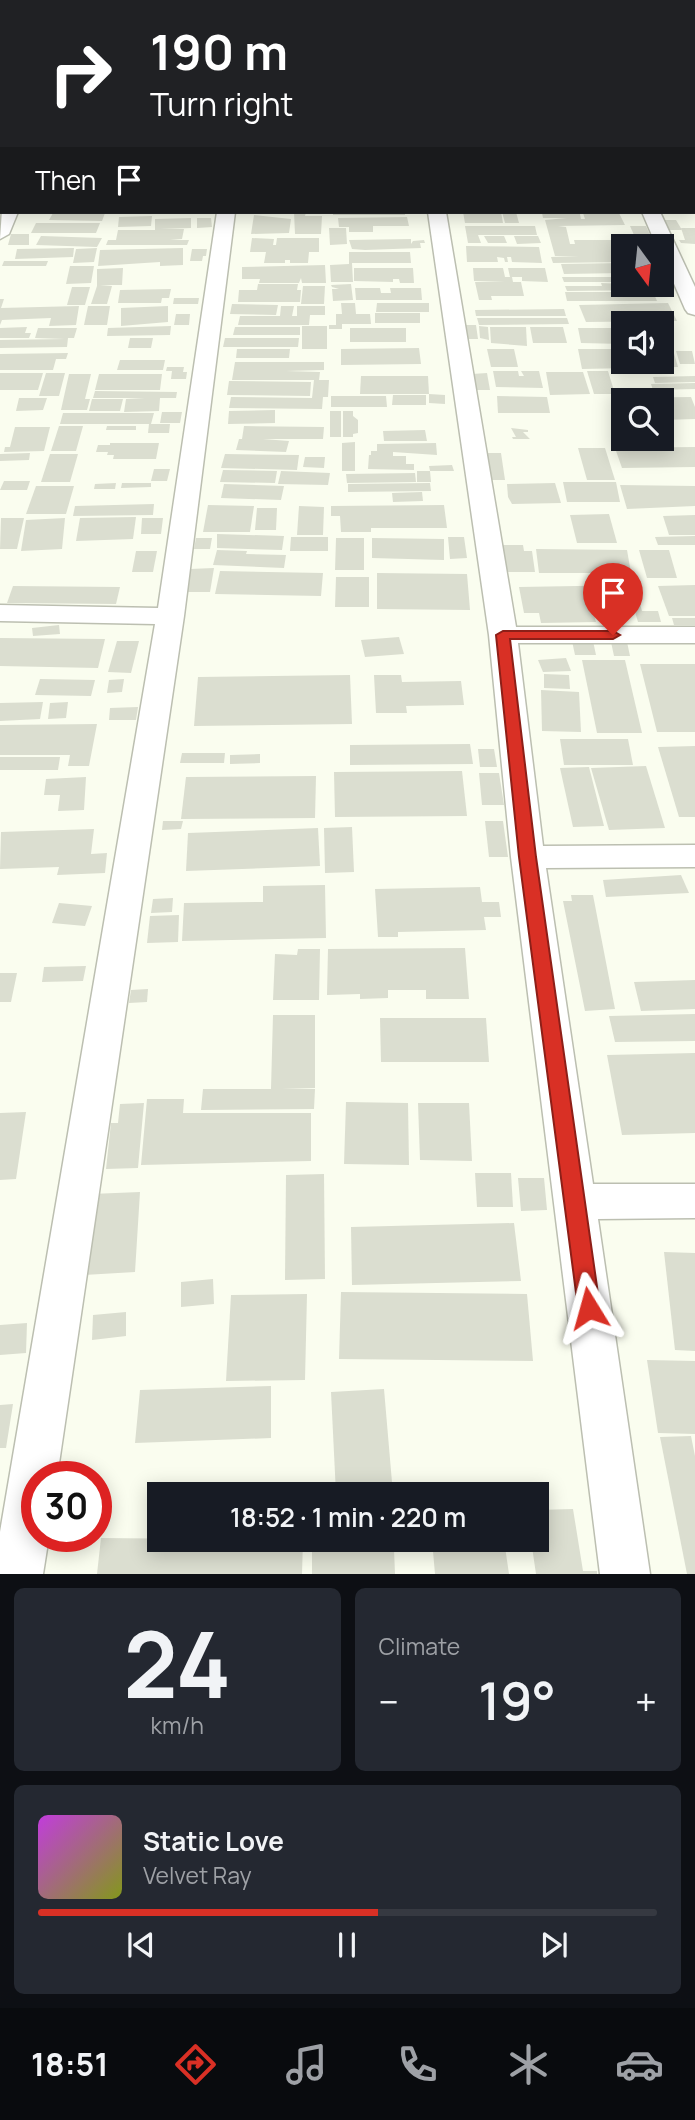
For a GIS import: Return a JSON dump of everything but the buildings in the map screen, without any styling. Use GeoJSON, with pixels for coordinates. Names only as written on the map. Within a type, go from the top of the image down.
{"type":"FeatureCollection","features":[{"type":"Feature","properties":{"kind":"street"},"geometry":{"type":"LineString","coordinates":[[0,234],[8,214]]}},
{"type":"Feature","properties":{"kind":"street"},"geometry":{"type":"LineString","coordinates":[[18,1574],[170,616],[226,214]]}},
{"type":"Feature","properties":{"kind":"street"},"geometry":{"type":"LineString","coordinates":[[437,214],[503,635],[528,857],[625,1574]]}},
{"type":"Feature","properties":{"kind":"street"},"geometry":{"type":"LineString","coordinates":[[653,214],[695,309]]}},
{"type":"Feature","properties":{"kind":"street"},"geometry":{"type":"LineString","coordinates":[[0,614],[170,616]]}},
{"type":"Feature","properties":{"kind":"street"},"geometry":{"type":"LineString","coordinates":[[503,635],[695,635]]}},
{"type":"Feature","properties":{"kind":"street"},"geometry":{"type":"LineString","coordinates":[[528,857],[695,856]]}},
{"type":"Feature","properties":{"kind":"street"},"geometry":{"type":"LineString","coordinates":[[575,1202],[695,1201]]}},
{"type":"Feature","properties":{"kind":"route"},"geometry":{"type":"LineString","coordinates":[[589,1308],[528,857],[503,635],[613,635]]}}]}
